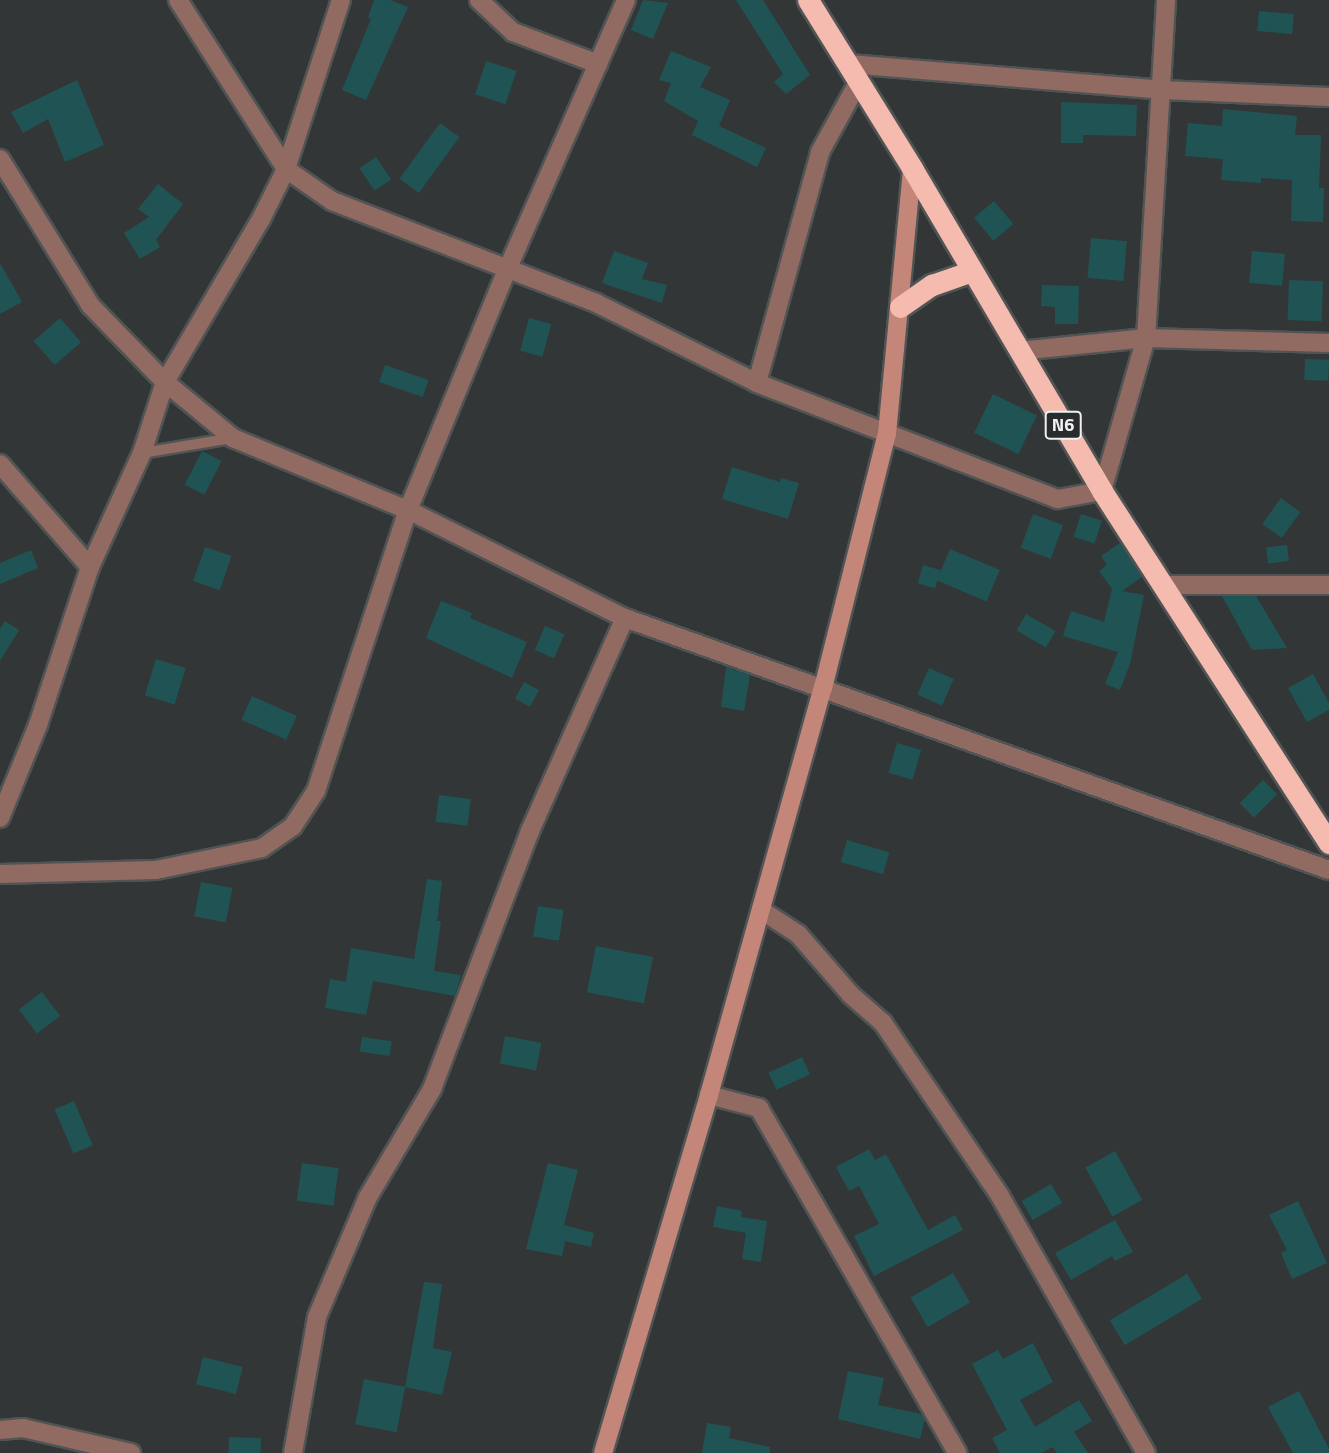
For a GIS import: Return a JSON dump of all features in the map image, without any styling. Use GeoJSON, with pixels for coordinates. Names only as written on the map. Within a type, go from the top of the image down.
{"type":"FeatureCollection","features":[{"type":"Feature","properties":{"kind":"highway","name":"N6"},"geometry":{"type":"LineString","coordinates":[[808,0],[912,168],[1101,491],[1329,843]]}},
{"type":"Feature","properties":{"kind":"highway"},"geometry":{"type":"LineString","coordinates":[[900,307],[932,285],[972,271]]}},
{"type":"Feature","properties":{"kind":"main road"},"geometry":{"type":"LineString","coordinates":[[603,1453],[709,1095],[823,688],[887,433],[912,168]]}},
{"type":"Feature","properties":{"kind":"street"},"geometry":{"type":"LineString","coordinates":[[178,0],[286,169],[332,201],[596,303],[757,383],[1058,499],[1101,491],[1146,338],[1163,90],[1166,0]]}},
{"type":"Feature","properties":{"kind":"street"},"geometry":{"type":"LineString","coordinates":[[0,818],[38,725],[90,567],[142,453],[165,382],[261,219],[286,169],[341,0]]}},
{"type":"Feature","properties":{"kind":"street"},"geometry":{"type":"LineString","coordinates":[[479,0],[513,32],[598,64]]}},
{"type":"Feature","properties":{"kind":"street"},"geometry":{"type":"LineString","coordinates":[[0,874],[156,870],[261,848],[293,826],[316,791],[408,510],[507,270],[626,0]]}},
{"type":"Feature","properties":{"kind":"street"},"geometry":{"type":"LineString","coordinates":[[757,383],[820,152],[854,72],[1329,97]]}},
{"type":"Feature","properties":{"kind":"street"},"geometry":{"type":"LineString","coordinates":[[0,159],[90,305],[165,382],[233,438],[408,510],[625,618],[1329,870]]}},
{"type":"Feature","properties":{"kind":"street"},"geometry":{"type":"LineString","coordinates":[[1019,351],[1146,338],[1329,343]]}},
{"type":"Feature","properties":{"kind":"street"},"geometry":{"type":"LineString","coordinates":[[0,464],[90,567]]}},
{"type":"Feature","properties":{"kind":"street"},"geometry":{"type":"LineString","coordinates":[[1162,585],[1329,585]]}},
{"type":"Feature","properties":{"kind":"street"},"geometry":{"type":"LineString","coordinates":[[293,1453],[317,1317],[368,1197],[432,1090],[530,831],[625,618]]}},
{"type":"Feature","properties":{"kind":"street"},"geometry":{"type":"LineString","coordinates":[[761,910],[798,934],[851,995],[891,1033],[1000,1196],[1146,1453]]}},
{"type":"Feature","properties":{"kind":"street"},"geometry":{"type":"LineString","coordinates":[[709,1095],[759,1108],[957,1453]]}},
{"type":"Feature","properties":{"kind":"street"},"geometry":{"type":"LineString","coordinates":[[0,1430],[23,1428],[131,1453]]}},
{"type":"Feature","properties":{"kind":"lane"},"geometry":{"type":"LineString","coordinates":[[142,453],[233,438]]}},
{"type":"Feature","properties":{"kind":"building"},"geometry":{"type":"Polygon","coordinates":[[[374,0],[390,0],[408,7],[366,100],[342,90],[371,19],[368,17],[374,0]]]}},
{"type":"Feature","properties":{"kind":"building"},"geometry":{"type":"Polygon","coordinates":[[[643,0],[668,3],[653,39],[631,30],[643,0]]]}},
{"type":"Feature","properties":{"kind":"building"},"geometry":{"type":"Polygon","coordinates":[[[736,0],[763,0],[810,75],[786,94],[774,82],[783,74],[736,0]]]}},
{"type":"Feature","properties":{"kind":"building"},"geometry":{"type":"Polygon","coordinates":[[[1259,11],[1294,14],[1292,34],[1257,31],[1259,11]]]}},
{"type":"Feature","properties":{"kind":"building"},"geometry":{"type":"Polygon","coordinates":[[[671,51],[711,67],[700,87],[730,100],[719,126],[766,148],[757,167],[692,135],[698,121],[664,101],[671,83],[659,80],[671,51]]]}},
{"type":"Feature","properties":{"kind":"building"},"geometry":{"type":"Polygon","coordinates":[[[486,61],[516,71],[506,104],[475,94],[486,61]]]}},
{"type":"Feature","properties":{"kind":"building"},"geometry":{"type":"Polygon","coordinates":[[[77,80],[104,145],[65,162],[48,119],[23,133],[11,112],[77,80]]]}},
{"type":"Feature","properties":{"kind":"building"},"geometry":{"type":"Polygon","coordinates":[[[1061,102],[1137,105],[1136,136],[1083,135],[1083,143],[1061,143],[1061,102]]]}},
{"type":"Feature","properties":{"kind":"building"},"geometry":{"type":"Polygon","coordinates":[[[1223,109],[1297,116],[1295,135],[1321,135],[1319,188],[1324,188],[1323,222],[1291,221],[1292,180],[1261,178],[1261,183],[1221,180],[1223,159],[1185,156],[1188,123],[1222,126],[1223,109]]]}},
{"type":"Feature","properties":{"kind":"building"},"geometry":{"type":"Polygon","coordinates":[[[440,123],[459,137],[419,193],[399,179],[440,123]]]}},
{"type":"Feature","properties":{"kind":"building"},"geometry":{"type":"Polygon","coordinates":[[[376,157],[391,179],[375,191],[359,168],[376,157]]]}},
{"type":"Feature","properties":{"kind":"building"},"geometry":{"type":"Polygon","coordinates":[[[158,184],[183,204],[156,240],[160,247],[140,259],[124,233],[149,217],[138,209],[158,184]]]}},
{"type":"Feature","properties":{"kind":"building"},"geometry":{"type":"Polygon","coordinates":[[[994,201],[1013,224],[993,241],[974,218],[994,201]]]}},
{"type":"Feature","properties":{"kind":"building"},"geometry":{"type":"Polygon","coordinates":[[[1091,238],[1127,241],[1123,281],[1088,278],[1091,238]]]}},
{"type":"Feature","properties":{"kind":"building"},"geometry":{"type":"Polygon","coordinates":[[[614,251],[648,263],[642,279],[667,285],[662,303],[602,283],[614,251]]]}},
{"type":"Feature","properties":{"kind":"building"},"geometry":{"type":"Polygon","coordinates":[[[1252,251],[1285,254],[1282,286],[1249,283],[1252,251]]]}},
{"type":"Feature","properties":{"kind":"building"},"geometry":{"type":"Polygon","coordinates":[[[0,263],[22,302],[0,314],[0,263]]]}},
{"type":"Feature","properties":{"kind":"building"},"geometry":{"type":"Polygon","coordinates":[[[1289,280],[1323,281],[1322,321],[1288,320],[1289,280]]]}},
{"type":"Feature","properties":{"kind":"building"},"geometry":{"type":"Polygon","coordinates":[[[1042,285],[1079,286],[1078,324],[1055,324],[1055,307],[1041,306],[1042,285]]]}},
{"type":"Feature","properties":{"kind":"building"},"geometry":{"type":"Polygon","coordinates":[[[60,318],[81,342],[55,365],[34,341],[60,318]]]}},
{"type":"Feature","properties":{"kind":"building"},"geometry":{"type":"Polygon","coordinates":[[[529,318],[551,324],[542,357],[520,351],[529,318]]]}},
{"type":"Feature","properties":{"kind":"building"},"geometry":{"type":"Polygon","coordinates":[[[1305,359],[1329,360],[1328,381],[1304,380],[1305,359]]]}},
{"type":"Feature","properties":{"kind":"building"},"geometry":{"type":"Polygon","coordinates":[[[385,365],[428,380],[423,397],[379,382],[385,365]]]}},
{"type":"Feature","properties":{"kind":"building"},"geometry":{"type":"Polygon","coordinates":[[[993,394],[1037,415],[1018,454],[974,433],[993,394]]]}},
{"type":"Feature","properties":{"kind":"building"},"geometry":{"type":"Polygon","coordinates":[[[202,451],[222,461],[204,495],[185,485],[202,451]]]}},
{"type":"Feature","properties":{"kind":"building"},"geometry":{"type":"Polygon","coordinates":[[[732,467],[780,482],[781,478],[799,483],[788,519],[722,499],[732,467]]]}},
{"type":"Feature","properties":{"kind":"building"},"geometry":{"type":"Polygon","coordinates":[[[1281,498],[1300,512],[1282,538],[1262,524],[1281,498]]]}},
{"type":"Feature","properties":{"kind":"building"},"geometry":{"type":"Polygon","coordinates":[[[1033,514],[1063,525],[1051,559],[1021,548],[1033,514]]]}},
{"type":"Feature","properties":{"kind":"building"},"geometry":{"type":"Polygon","coordinates":[[[1081,514],[1102,521],[1095,544],[1074,537],[1081,514]]]}},
{"type":"Feature","properties":{"kind":"building"},"geometry":{"type":"Polygon","coordinates":[[[1120,543],[1142,577],[1122,591],[1144,595],[1130,664],[1120,690],[1105,684],[1118,652],[1063,636],[1071,611],[1104,622],[1112,589],[1099,571],[1107,565],[1101,556],[1120,543]]]}},
{"type":"Feature","properties":{"kind":"building"},"geometry":{"type":"Polygon","coordinates":[[[1287,545],[1289,561],[1268,563],[1266,548],[1287,545]]]}},
{"type":"Feature","properties":{"kind":"building"},"geometry":{"type":"Polygon","coordinates":[[[205,547],[231,556],[220,590],[193,581],[205,547]]]}},
{"type":"Feature","properties":{"kind":"building"},"geometry":{"type":"Polygon","coordinates":[[[950,549],[1000,570],[986,601],[937,580],[950,549]]]}},
{"type":"Feature","properties":{"kind":"building"},"geometry":{"type":"Polygon","coordinates":[[[31,550],[38,568],[0,584],[0,563],[31,550]]]}},
{"type":"Feature","properties":{"kind":"building"},"geometry":{"type":"Polygon","coordinates":[[[923,565],[940,570],[935,588],[918,583],[923,565]]]}},
{"type":"Feature","properties":{"kind":"building"},"geometry":{"type":"Polygon","coordinates":[[[1222,596],[1256,596],[1287,648],[1252,650],[1222,596]]]}},
{"type":"Feature","properties":{"kind":"building"},"geometry":{"type":"Polygon","coordinates":[[[441,601],[472,613],[470,618],[527,642],[512,678],[426,638],[441,601]]]}},
{"type":"Feature","properties":{"kind":"building"},"geometry":{"type":"Polygon","coordinates":[[[1026,614],[1055,631],[1046,647],[1016,630],[1026,614]]]}},
{"type":"Feature","properties":{"kind":"building"},"geometry":{"type":"Polygon","coordinates":[[[5,621],[19,630],[0,661],[0,629],[5,621]]]}},
{"type":"Feature","properties":{"kind":"building"},"geometry":{"type":"Polygon","coordinates":[[[545,626],[564,634],[554,658],[535,650],[545,626]]]}},
{"type":"Feature","properties":{"kind":"building"},"geometry":{"type":"Polygon","coordinates":[[[156,659],[186,668],[175,704],[145,695],[156,659]]]}},
{"type":"Feature","properties":{"kind":"building"},"geometry":{"type":"Polygon","coordinates":[[[726,667],[750,675],[744,711],[721,707],[726,667]]]}},
{"type":"Feature","properties":{"kind":"building"},"geometry":{"type":"Polygon","coordinates":[[[929,668],[954,679],[942,705],[917,694],[929,668]]]}},
{"type":"Feature","properties":{"kind":"building"},"geometry":{"type":"Polygon","coordinates":[[[1313,674],[1329,703],[1329,710],[1307,722],[1288,688],[1313,674]]]}},
{"type":"Feature","properties":{"kind":"building"},"geometry":{"type":"Polygon","coordinates":[[[524,682],[539,690],[530,707],[515,699],[524,682]]]}},
{"type":"Feature","properties":{"kind":"building"},"geometry":{"type":"Polygon","coordinates":[[[252,696],[297,716],[286,740],[241,720],[252,696]]]}},
{"type":"Feature","properties":{"kind":"building"},"geometry":{"type":"Polygon","coordinates":[[[897,743],[921,750],[912,780],[888,773],[897,743]]]}},
{"type":"Feature","properties":{"kind":"building"},"geometry":{"type":"Polygon","coordinates":[[[1263,780],[1277,794],[1254,817],[1240,803],[1263,780]]]}},
{"type":"Feature","properties":{"kind":"building"},"geometry":{"type":"Polygon","coordinates":[[[439,795],[471,799],[467,826],[436,822],[439,795]]]}},
{"type":"Feature","properties":{"kind":"building"},"geometry":{"type":"Polygon","coordinates":[[[847,840],[889,852],[883,874],[841,862],[847,840]]]}},
{"type":"Feature","properties":{"kind":"building"},"geometry":{"type":"Polygon","coordinates":[[[427,879],[442,881],[437,921],[441,921],[434,971],[461,975],[455,996],[373,981],[366,1015],[325,1008],[330,979],[346,982],[351,948],[414,959],[427,879]]]}},
{"type":"Feature","properties":{"kind":"building"},"geometry":{"type":"Polygon","coordinates":[[[201,882],[232,888],[226,922],[194,916],[201,882]]]}},
{"type":"Feature","properties":{"kind":"building"},"geometry":{"type":"Polygon","coordinates":[[[538,906],[564,910],[559,941],[533,937],[538,906]]]}},
{"type":"Feature","properties":{"kind":"building"},"geometry":{"type":"Polygon","coordinates":[[[596,946],[653,957],[644,1003],[587,992],[596,946]]]}},
{"type":"Feature","properties":{"kind":"building"},"geometry":{"type":"Polygon","coordinates":[[[42,992],[60,1016],[37,1033],[19,1009],[42,992]]]}},
{"type":"Feature","properties":{"kind":"building"},"geometry":{"type":"Polygon","coordinates":[[[505,1036],[541,1043],[536,1071],[500,1063],[505,1036]]]}},
{"type":"Feature","properties":{"kind":"building"},"geometry":{"type":"Polygon","coordinates":[[[362,1037],[392,1041],[390,1056],[360,1052],[362,1037]]]}},
{"type":"Feature","properties":{"kind":"building"},"geometry":{"type":"Polygon","coordinates":[[[802,1057],[810,1074],[776,1090],[768,1073],[802,1057]]]}},
{"type":"Feature","properties":{"kind":"building"},"geometry":{"type":"Polygon","coordinates":[[[74,1101],[93,1145],[73,1153],[55,1109],[74,1101]]]}},
{"type":"Feature","properties":{"kind":"building"},"geometry":{"type":"Polygon","coordinates":[[[869,1149],[875,1160],[886,1154],[928,1230],[955,1215],[963,1230],[874,1276],[854,1236],[879,1224],[859,1186],[849,1191],[836,1167],[869,1149]]]}},
{"type":"Feature","properties":{"kind":"building"},"geometry":{"type":"Polygon","coordinates":[[[1115,1151],[1142,1200],[1112,1216],[1085,1167],[1115,1151]]]}},
{"type":"Feature","properties":{"kind":"building"},"geometry":{"type":"Polygon","coordinates":[[[302,1163],[339,1168],[333,1206],[297,1201],[302,1163]]]}},
{"type":"Feature","properties":{"kind":"building"},"geometry":{"type":"Polygon","coordinates":[[[548,1163],[578,1170],[564,1225],[594,1233],[591,1247],[565,1241],[562,1256],[526,1249],[548,1163]]]}},
{"type":"Feature","properties":{"kind":"building"},"geometry":{"type":"Polygon","coordinates":[[[1051,1184],[1062,1203],[1033,1220],[1022,1201],[1051,1184]]]}},
{"type":"Feature","properties":{"kind":"building"},"geometry":{"type":"Polygon","coordinates":[[[1298,1201],[1327,1263],[1292,1279],[1281,1253],[1287,1250],[1269,1215],[1298,1201]]]}},
{"type":"Feature","properties":{"kind":"building"},"geometry":{"type":"Polygon","coordinates":[[[717,1206],[742,1211],[741,1217],[767,1221],[761,1262],[742,1259],[746,1233],[713,1227],[717,1206]]]}},
{"type":"Feature","properties":{"kind":"building"},"geometry":{"type":"Polygon","coordinates":[[[1115,1220],[1133,1252],[1115,1261],[1112,1256],[1071,1280],[1055,1253],[1115,1220]]]}},
{"type":"Feature","properties":{"kind":"building"},"geometry":{"type":"Polygon","coordinates":[[[953,1273],[970,1302],[928,1327],[911,1298],[953,1273]]]}},
{"type":"Feature","properties":{"kind":"building"},"geometry":{"type":"Polygon","coordinates":[[[1187,1274],[1202,1299],[1125,1345],[1110,1320],[1187,1274]]]}},
{"type":"Feature","properties":{"kind":"building"},"geometry":{"type":"Polygon","coordinates":[[[424,1282],[442,1284],[433,1348],[452,1352],[442,1395],[405,1387],[424,1282]]]}},
{"type":"Feature","properties":{"kind":"building"},"geometry":{"type":"Polygon","coordinates":[[[1033,1343],[1053,1382],[1020,1400],[1035,1427],[1079,1400],[1092,1421],[1074,1432],[1088,1453],[1057,1453],[1053,1447],[1041,1453],[1000,1453],[992,1438],[1007,1430],[972,1364],[998,1350],[1003,1359],[1033,1343]]]}},
{"type":"Feature","properties":{"kind":"building"},"geometry":{"type":"Polygon","coordinates":[[[203,1357],[243,1367],[236,1394],[196,1384],[203,1357]]]}},
{"type":"Feature","properties":{"kind":"building"},"geometry":{"type":"Polygon","coordinates":[[[848,1371],[884,1378],[878,1405],[921,1414],[925,1419],[920,1439],[838,1419],[848,1371]]]}},
{"type":"Feature","properties":{"kind":"building"},"geometry":{"type":"Polygon","coordinates":[[[364,1379],[405,1387],[396,1432],[355,1424],[364,1379]]]}},
{"type":"Feature","properties":{"kind":"building"},"geometry":{"type":"Polygon","coordinates":[[[1299,1391],[1329,1453],[1293,1453],[1268,1407],[1299,1391]]]}},
{"type":"Feature","properties":{"kind":"building"},"geometry":{"type":"Polygon","coordinates":[[[707,1423],[731,1427],[729,1438],[770,1447],[770,1453],[702,1453],[707,1423]]]}},
{"type":"Feature","properties":{"kind":"building"},"geometry":{"type":"Polygon","coordinates":[[[229,1437],[261,1438],[260,1453],[228,1453],[229,1437]]]}}]}
